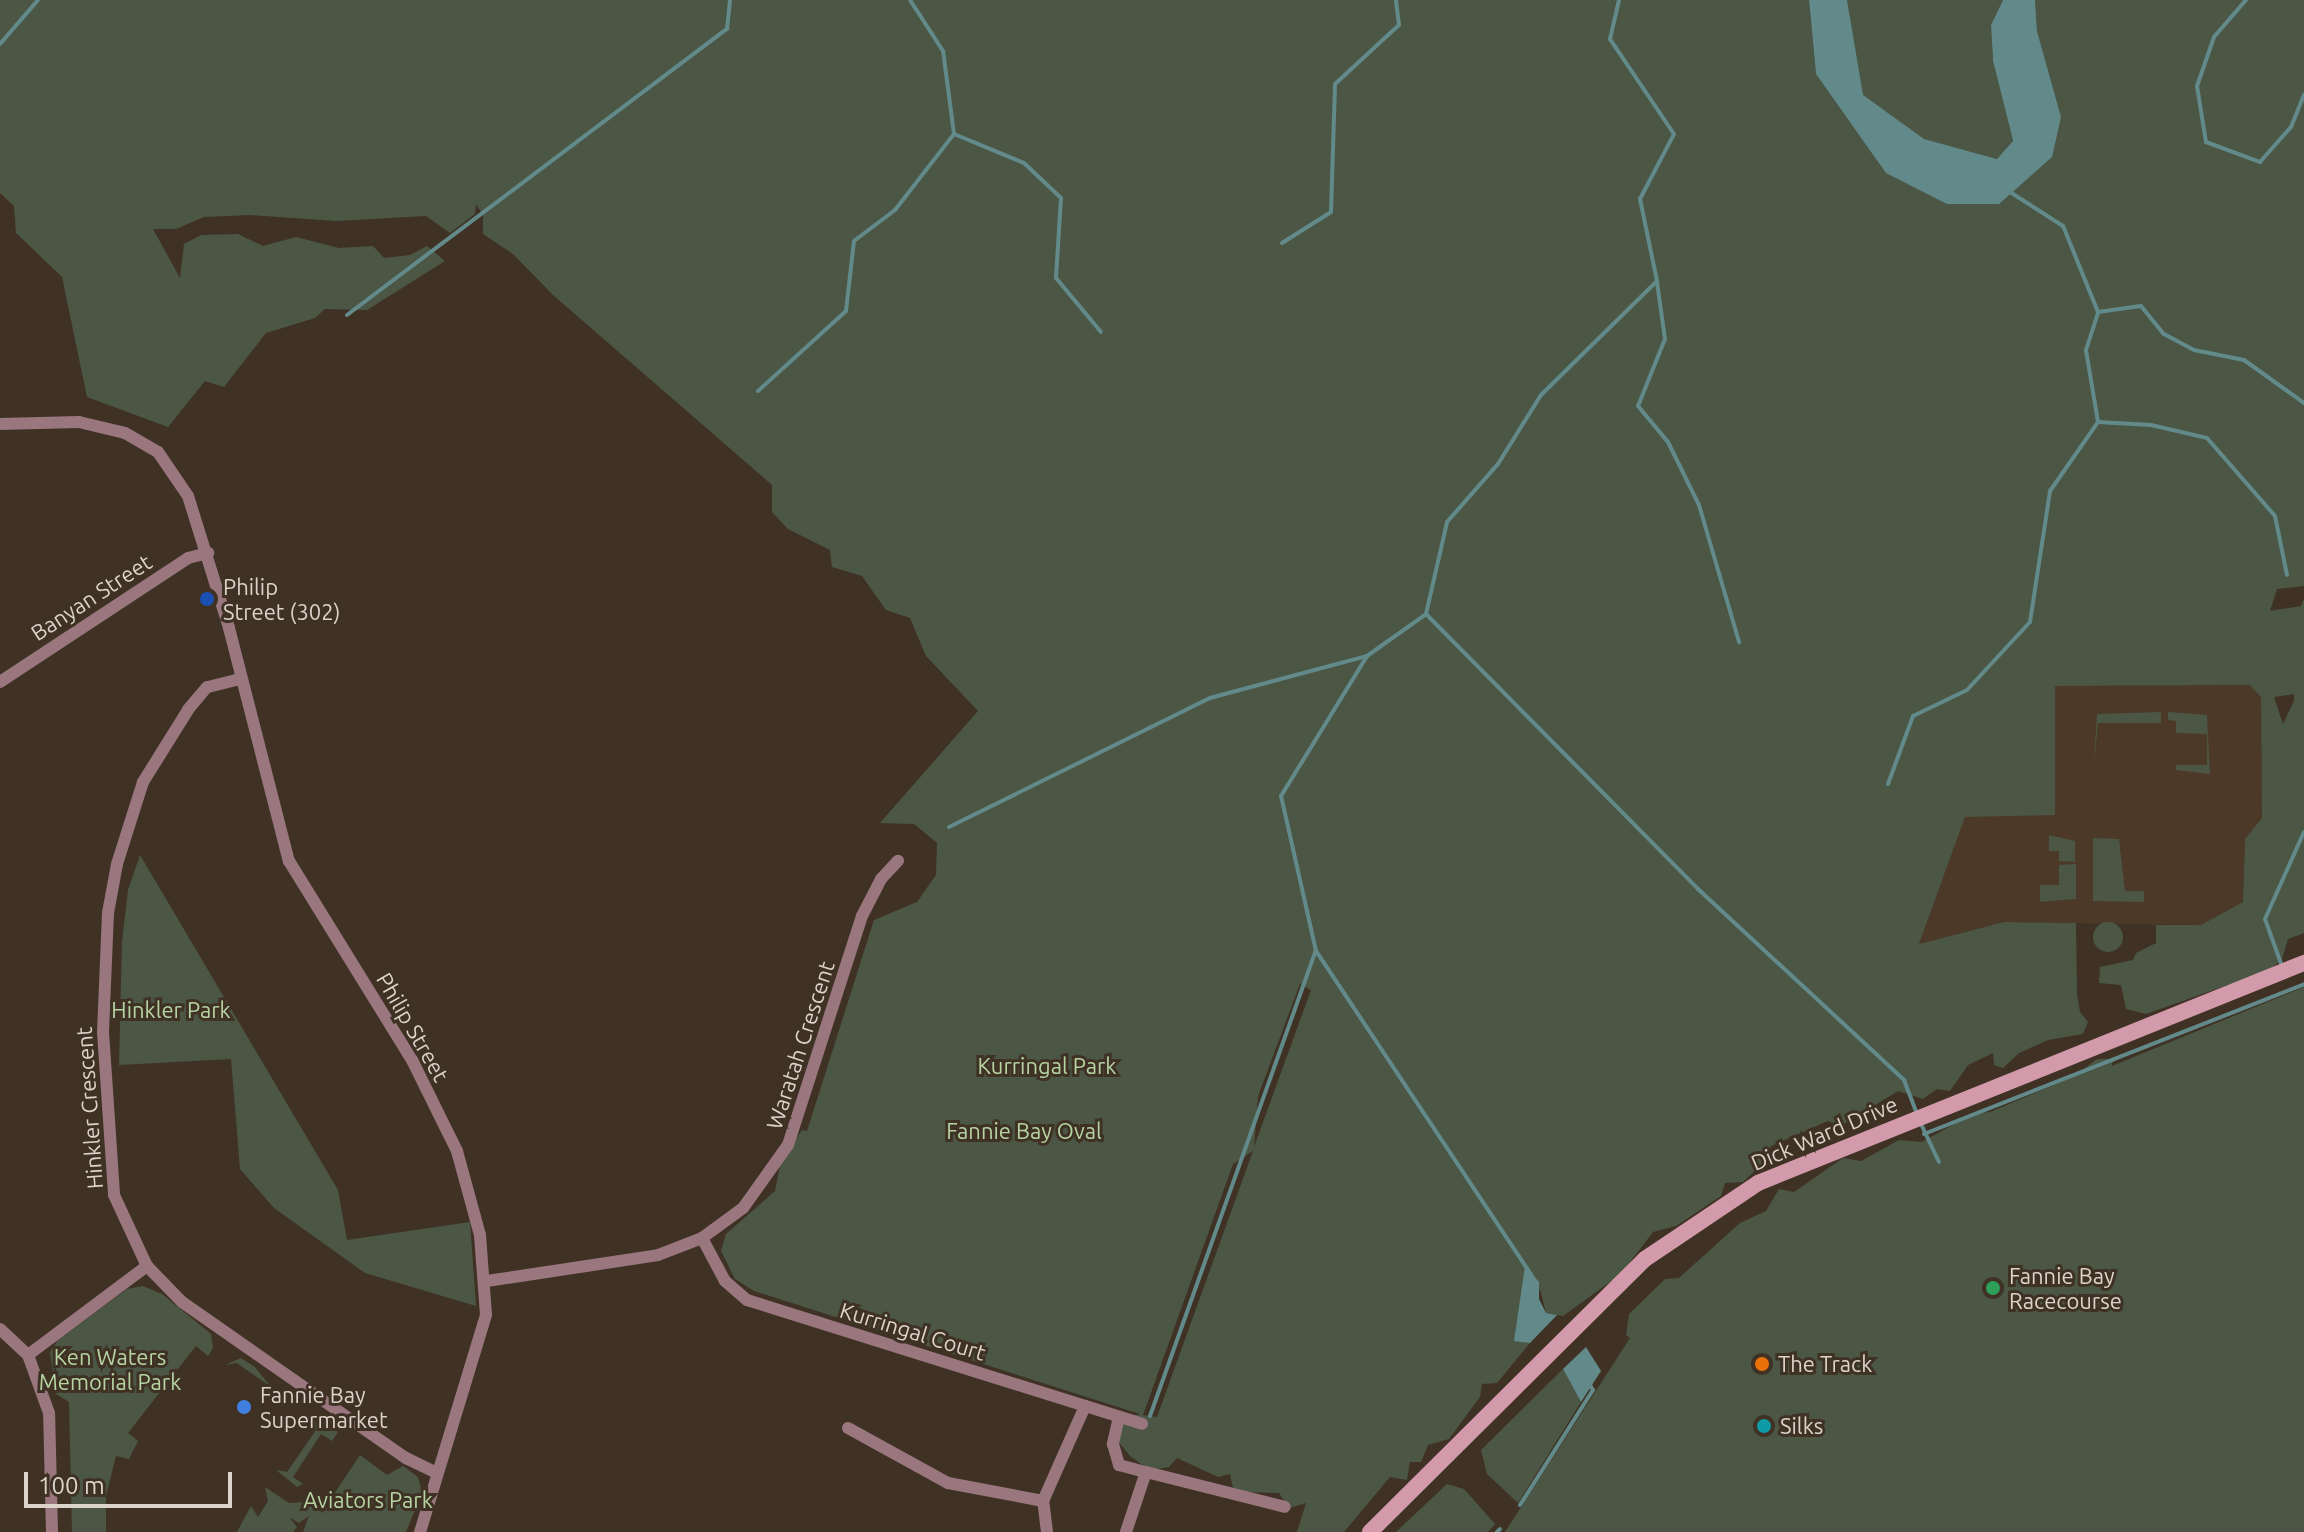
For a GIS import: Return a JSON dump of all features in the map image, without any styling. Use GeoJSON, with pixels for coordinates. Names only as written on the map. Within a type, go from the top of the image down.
{"type":"FeatureCollection","features":[{"type":"Feature","properties":{"kind":"street","name":"Philip Street"},"geometry":{"type":"LineString","coordinates":[[0,424],[79,422],[125,433],[158,452],[188,496],[208,553],[289,861],[412,1060],[457,1151],[480,1235],[487,1281],[481,1339],[420,1532]]}},
{"type":"Feature","properties":{"kind":"street","name":"Banyan Street"},"geometry":{"type":"LineString","coordinates":[[0,682],[188,558],[208,553]]}},
{"type":"Feature","properties":{"kind":"street","name":"Hinkler Crescent"},"geometry":{"type":"LineString","coordinates":[[240,679],[200,693],[151,768],[111,892],[103,1092],[114,1195],[147,1266],[182,1302],[406,1458],[437,1473]]}},
{"type":"Feature","properties":{"kind":"street","name":"Waratah Crescent"},"geometry":{"type":"LineString","coordinates":[[487,1281],[621,1263],[702,1238],[743,1208],[788,1145],[862,916],[882,878],[898,861]]}},
{"type":"Feature","properties":{"kind":"street","name":"Dick Ward Drive"},"geometry":{"type":"LineString","coordinates":[[1370,1532],[1645,1259],[1758,1183],[2304,963]]}},
{"type":"Feature","properties":{"kind":"street","name":"Kurringal Court"},"geometry":{"type":"LineString","coordinates":[[702,1238],[725,1281],[747,1300],[1142,1424]]}},
{"type":"Feature","properties":{"kind":"street"},"geometry":{"type":"LineString","coordinates":[[28,1355],[147,1266]]}},
{"type":"Feature","properties":{"kind":"street"},"geometry":{"type":"LineString","coordinates":[[0,1329],[28,1355],[49,1413],[52,1532]]}},
{"type":"Feature","properties":{"kind":"street"},"geometry":{"type":"LineString","coordinates":[[1047,1532],[1043,1501],[1085,1406]]}},
{"type":"Feature","properties":{"kind":"street"},"geometry":{"type":"LineString","coordinates":[[1119,1417],[1113,1444],[1119,1465],[1285,1507]]}},
{"type":"Feature","properties":{"kind":"street"},"geometry":{"type":"LineString","coordinates":[[848,1428],[948,1483],[1043,1501]]}},
{"type":"Feature","properties":{"kind":"street"},"geometry":{"type":"LineString","coordinates":[[1126,1532],[1146,1472]]}},
{"type":"Feature","properties":{"kind":"shaded area"},"geometry":{"type":"Polygon","coordinates":[[[2251,685],[2261,697],[2262,818],[2245,839],[2243,902],[2201,925],[2004,922],[1919,944],[1965,817],[2055,814],[2055,686],[2251,685]]]}},
{"type":"Feature","properties":{"kind":"green space"},"geometry":{"type":"Polygon","coordinates":[[[0,0],[1809,0],[1816,74],[1845,113],[1999,204],[2061,118],[2037,31],[2035,0],[2304,0],[2304,586],[2277,589],[2270,611],[2301,606],[2304,599],[2304,933],[2288,939],[2282,959],[2270,970],[2146,1014],[2126,1009],[2121,985],[2099,983],[2100,967],[2133,960],[2136,953],[2156,943],[2156,925],[2201,925],[2243,902],[2245,839],[2262,818],[2261,697],[2250,685],[2055,686],[2055,815],[1965,817],[1919,944],[2004,922],[2076,923],[2077,994],[2080,1012],[2088,1022],[2083,1034],[2048,1040],[2019,1053],[2003,1068],[1994,1065],[1993,1053],[1968,1065],[1950,1091],[1937,1089],[1923,1099],[1898,1091],[1841,1126],[1828,1121],[1771,1146],[1763,1163],[1743,1182],[1725,1183],[1721,1196],[1676,1226],[1653,1232],[1621,1274],[1563,1316],[1546,1313],[1540,1289],[1514,1340],[1530,1343],[1497,1383],[1482,1384],[1480,1397],[1449,1439],[1428,1445],[1421,1462],[1410,1462],[1407,1480],[1390,1477],[1344,1532],[1297,1532],[1306,1503],[1289,1508],[1279,1493],[1234,1492],[1230,1474],[1218,1477],[1177,1458],[1169,1467],[1150,1470],[1130,1456],[1117,1440],[1125,1418],[1140,1414],[754,1291],[735,1279],[721,1251],[726,1234],[775,1191],[781,1161],[802,1130],[807,1131],[874,920],[917,902],[936,875],[937,843],[914,824],[880,823],[978,711],[926,656],[910,618],[886,610],[862,576],[832,567],[830,550],[788,529],[772,512],[772,485],[553,295],[513,254],[483,234],[483,215],[476,204],[475,214],[450,233],[426,216],[336,221],[249,215],[204,217],[176,229],[153,229],[180,278],[184,244],[201,235],[238,234],[263,246],[296,237],[339,248],[373,246],[384,258],[410,255],[427,246],[445,261],[367,310],[325,309],[315,318],[266,333],[224,387],[205,381],[168,427],[87,397],[62,277],[16,233],[14,206],[0,193],[0,0]],[[2294,694],[2274,697],[2283,724],[2294,701],[2294,694]],[[1300,984],[1258,1096],[1254,1147],[1311,990],[1300,984]],[[1253,1151],[1233,1164],[1143,1415],[1157,1417],[1253,1151]]]}},
{"type":"Feature","properties":{"kind":"green space"},"geometry":{"type":"Polygon","coordinates":[[[1847,0],[2003,0],[1991,25],[1993,61],[2013,142],[1997,159],[1923,139],[1862,95],[1847,0]]]}},
{"type":"Feature","properties":{"kind":"green space"},"geometry":{"type":"Polygon","coordinates":[[[2161,712],[2161,723],[2098,723],[2094,765],[2097,714],[2161,712]]]}},
{"type":"Feature","properties":{"kind":"green space"},"geometry":{"type":"Polygon","coordinates":[[[2168,712],[2207,715],[2210,774],[2176,770],[2176,765],[2207,765],[2207,734],[2176,733],[2176,721],[2168,720],[2168,712]]]}},
{"type":"Feature","properties":{"kind":"green space"},"geometry":{"type":"Polygon","coordinates":[[[2049,835],[2075,841],[2075,862],[2059,861],[2059,851],[2049,851],[2049,835]]]}},
{"type":"Feature","properties":{"kind":"green space"},"geometry":{"type":"Polygon","coordinates":[[[2093,838],[2119,839],[2125,891],[2144,891],[2144,902],[2093,901],[2093,838]]]}},
{"type":"Feature","properties":{"kind":"green space","name":"Hinkler Park"},"geometry":{"type":"Polygon","coordinates":[[[140,855],[338,1190],[347,1240],[470,1222],[476,1306],[365,1273],[274,1208],[240,1169],[231,1059],[119,1065],[122,942],[128,890],[140,855]]]}},
{"type":"Feature","properties":{"kind":"green space"},"geometry":{"type":"Polygon","coordinates":[[[2076,864],[2076,899],[2040,902],[2040,885],[2059,885],[2059,865],[2076,864]]]}},
{"type":"Feature","properties":{"kind":"green space"},"geometry":{"type":"Polygon","coordinates":[[[2108,922],[2114,923],[2122,931],[2122,943],[2114,951],[2108,952],[2102,951],[2094,943],[2093,937],[2094,931],[2102,923],[2108,922]]]}},
{"type":"Feature","properties":{"kind":"green space","name":"Fannie Bay Racecourse"},"geometry":{"type":"Polygon","coordinates":[[[2304,987],[2304,1532],[1505,1532],[1630,1338],[1626,1335],[1629,1314],[1665,1279],[1679,1278],[1740,1223],[1766,1211],[1779,1189],[1794,1192],[1843,1158],[1861,1161],[1899,1140],[1922,1142],[1972,1114],[1990,1112],[2073,1077],[2097,1059],[2113,1059],[2112,1066],[2304,987]]]}},
{"type":"Feature","properties":{"kind":"green space","name":"Ken Waters Memorial Park"},"geometry":{"type":"Polygon","coordinates":[[[143,1286],[162,1294],[211,1334],[213,1348],[208,1356],[196,1346],[128,1433],[138,1441],[129,1459],[116,1456],[106,1496],[106,1532],[72,1532],[69,1402],[56,1394],[50,1352],[58,1340],[127,1289],[143,1286]]]}},
{"type":"Feature","properties":{"kind":"green space"},"geometry":{"type":"Polygon","coordinates":[[[241,1358],[255,1367],[271,1387],[237,1363],[225,1365],[241,1358]]]}},
{"type":"Feature","properties":{"kind":"green space"},"geometry":{"type":"Polygon","coordinates":[[[1563,1369],[1581,1402],[1518,1503],[1487,1474],[1481,1450],[1563,1369]]]}},
{"type":"Feature","properties":{"kind":"green space"},"geometry":{"type":"Polygon","coordinates":[[[316,1416],[338,1432],[332,1441],[321,1434],[293,1477],[303,1484],[297,1487],[276,1470],[287,1472],[316,1430],[307,1424],[316,1416]]]}},
{"type":"Feature","properties":{"kind":"green space","name":"Aviators Park"},"geometry":{"type":"Polygon","coordinates":[[[360,1455],[387,1475],[403,1466],[418,1477],[422,1493],[406,1532],[303,1532],[309,1516],[299,1523],[289,1517],[297,1527],[293,1532],[237,1532],[251,1506],[258,1517],[268,1501],[265,1487],[289,1503],[306,1502],[322,1512],[360,1455]]]}},
{"type":"Feature","properties":{"kind":"green space"},"geometry":{"type":"Polygon","coordinates":[[[1447,1484],[1464,1489],[1495,1524],[1488,1532],[1396,1532],[1447,1484]]]}},
{"type":"Feature","properties":{"kind":"water"},"geometry":{"type":"Polygon","coordinates":[[[1809,0],[1847,0],[1863,95],[1924,139],[1997,159],[2013,141],[1993,61],[1991,25],[2003,0],[2035,0],[2037,31],[2061,117],[2052,157],[1999,204],[1947,204],[1886,173],[1816,74],[1809,0]]]}},
{"type":"Feature","properties":{"kind":"water"},"geometry":{"type":"Polygon","coordinates":[[[1525,1266],[1539,1282],[1539,1299],[1546,1313],[1557,1315],[1530,1343],[1514,1341],[1525,1266]]]}},
{"type":"Feature","properties":{"kind":"water"},"geometry":{"type":"Polygon","coordinates":[[[1586,1347],[1601,1371],[1581,1402],[1563,1369],[1586,1347]]]}},
{"type":"Feature","properties":{"kind":"waterway"},"geometry":{"type":"LineString","coordinates":[[0,44],[38,0]]}},
{"type":"Feature","properties":{"kind":"waterway"},"geometry":{"type":"LineString","coordinates":[[347,315],[727,29],[730,0]]}},
{"type":"Feature","properties":{"kind":"waterway"},"geometry":{"type":"LineString","coordinates":[[758,391],[846,311],[854,241],[895,210],[954,134],[943,51],[910,0]]}},
{"type":"Feature","properties":{"kind":"waterway"},"geometry":{"type":"LineString","coordinates":[[1282,243],[1331,212],[1335,84],[1399,25],[1396,0]]}},
{"type":"Feature","properties":{"kind":"waterway"},"geometry":{"type":"LineString","coordinates":[[1534,1279],[1316,951],[1281,796],[1367,656],[1426,614],[1447,522],[1498,464],[1541,395],[1657,281],[1640,199],[1674,134],[1610,39],[1619,0]]}},
{"type":"Feature","properties":{"kind":"waterway"},"geometry":{"type":"LineString","coordinates":[[2246,0],[2214,37],[2197,86],[2206,142],[2260,162],[2291,127],[2304,94]]}},
{"type":"Feature","properties":{"kind":"waterway"},"geometry":{"type":"LineString","coordinates":[[954,134],[1024,163],[1061,198],[1056,278],[1101,332]]}},
{"type":"Feature","properties":{"kind":"waterway"},"geometry":{"type":"LineString","coordinates":[[1888,784],[1913,716],[1967,690],[2030,622],[2050,491],[2098,422],[2086,350],[2098,312],[2063,226],[2010,192]]}},
{"type":"Feature","properties":{"kind":"waterway"},"geometry":{"type":"LineString","coordinates":[[1657,282],[1665,339],[1638,406],[1668,442],[1699,505],[1739,642]]}},
{"type":"Feature","properties":{"kind":"waterway"},"geometry":{"type":"LineString","coordinates":[[2098,312],[2141,306],[2164,334],[2194,350],[2244,360],[2304,403]]}},
{"type":"Feature","properties":{"kind":"waterway"},"geometry":{"type":"LineString","coordinates":[[2098,422],[2151,425],[2207,438],[2275,516],[2287,575]]}},
{"type":"Feature","properties":{"kind":"waterway"},"geometry":{"type":"LineString","coordinates":[[1426,614],[1698,889],[1904,1080],[1918,1116]]}},
{"type":"Feature","properties":{"kind":"waterway"},"geometry":{"type":"LineString","coordinates":[[949,827],[1210,698],[1367,656]]}},
{"type":"Feature","properties":{"kind":"waterway"},"geometry":{"type":"LineString","coordinates":[[2283,969],[2265,919],[2304,832]]}},
{"type":"Feature","properties":{"kind":"waterway"},"geometry":{"type":"LineString","coordinates":[[1150,1416],[1316,951]]}},
{"type":"Feature","properties":{"kind":"waterway"},"geometry":{"type":"LineString","coordinates":[[1924,1134],[2304,984]]}},
{"type":"Feature","properties":{"kind":"waterway"},"geometry":{"type":"LineString","coordinates":[[1921,1124],[1939,1162]]}},
{"type":"Feature","properties":{"kind":"waterway"},"geometry":{"type":"LineString","coordinates":[[1520,1505],[1593,1390],[1588,1382]]}},
{"type":"Feature","properties":{"kind":"waterway"},"geometry":{"type":"LineString","coordinates":[[1497,1532],[1500,1529]]}},
{"type":"Feature","properties":{"kind":"place","name":"Philip Street (302)"},"geometry":{"type":"Point","coordinates":[207,599]}},
{"type":"Feature","properties":{"kind":"place","name":"Fannie Bay Racecourse"},"geometry":{"type":"Point","coordinates":[1993,1288]}},
{"type":"Feature","properties":{"kind":"place","name":"The Track"},"geometry":{"type":"Point","coordinates":[1762,1364]}},
{"type":"Feature","properties":{"kind":"place","name":"Fannie Bay Supermarket"},"geometry":{"type":"Point","coordinates":[244,1407]}},
{"type":"Feature","properties":{"kind":"place","name":"Silks"},"geometry":{"type":"Point","coordinates":[1764,1426]}},
{"type":"Feature","properties":{"kind":"park label","name":"Kurringal Park"},"geometry":{"type":"Point","coordinates":[1047,1066]}},
{"type":"Feature","properties":{"kind":"park label","name":"Fannie Bay Oval"},"geometry":{"type":"Point","coordinates":[1024,1131]}}]}
